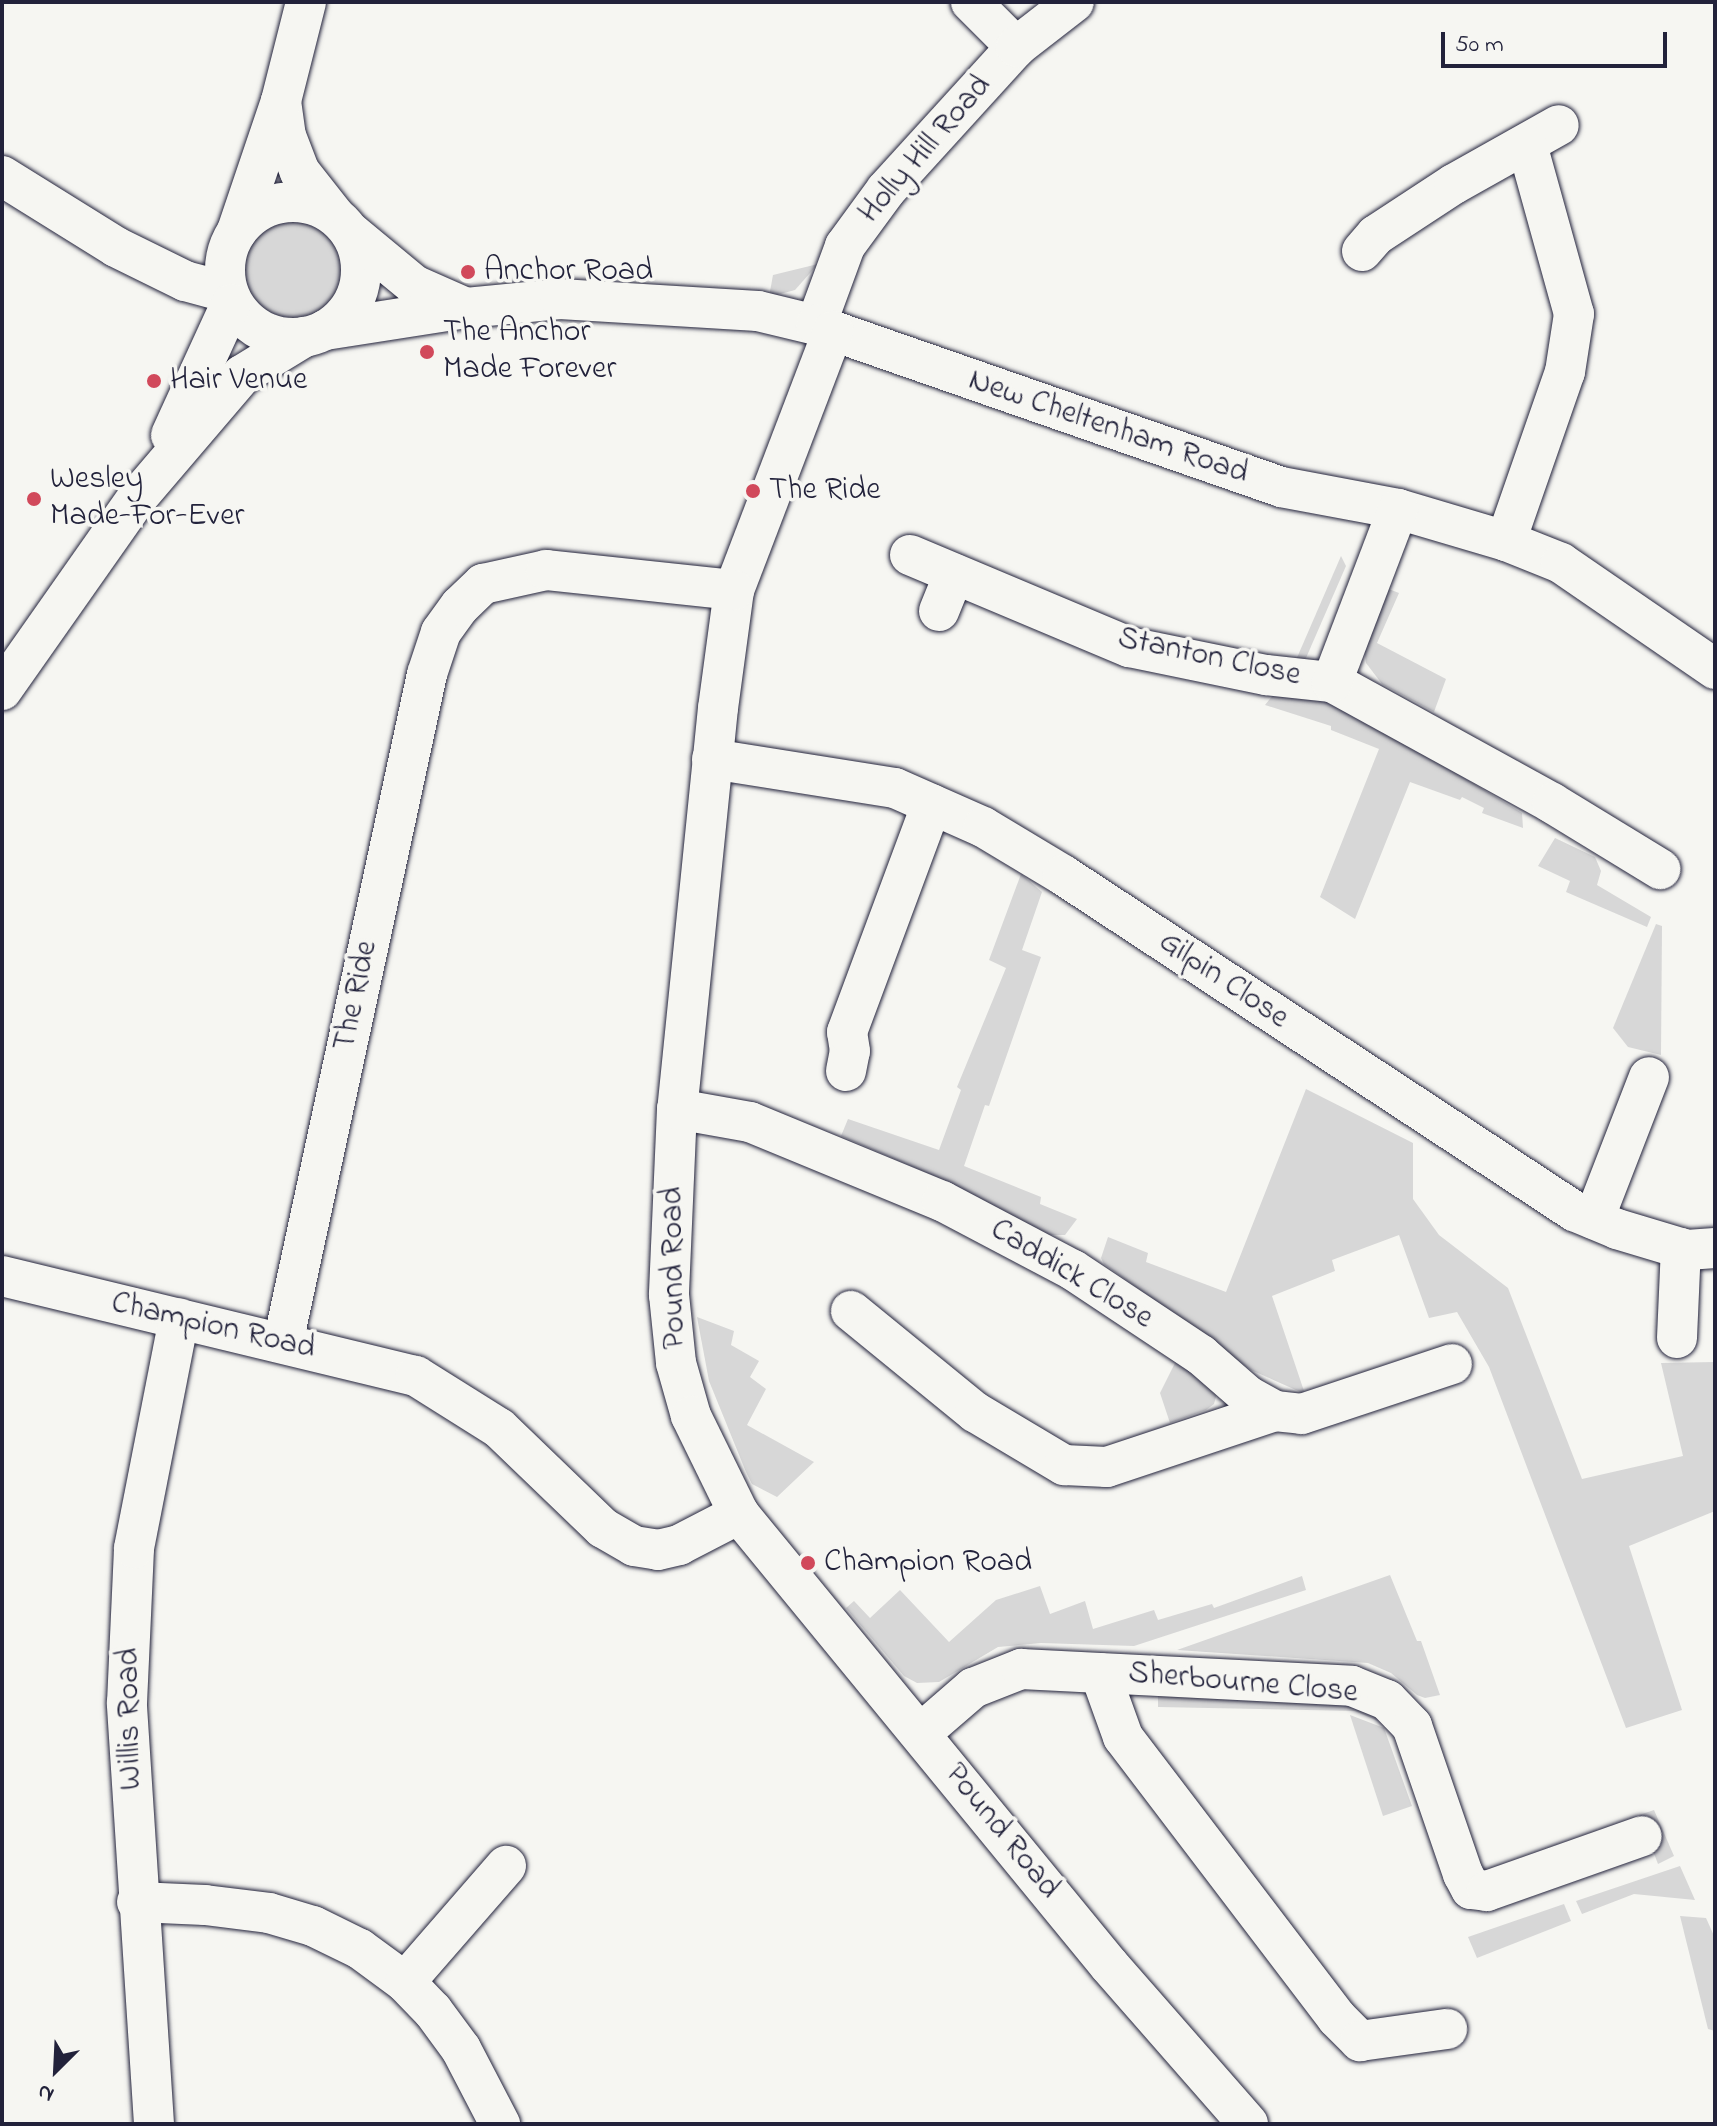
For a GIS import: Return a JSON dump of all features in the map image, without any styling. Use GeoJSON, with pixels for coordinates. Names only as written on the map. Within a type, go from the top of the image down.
{"type":"FeatureCollection","features":[{"type":"Feature","properties":{"kind":"street"},"geometry":{"type":"LineString","coordinates":[[137,498],[201,375],[228,298],[226,261],[281,101],[306,2]]}},
{"type":"Feature","properties":{"kind":"street"},"geometry":{"type":"LineString","coordinates":[[971,2],[1016,47]]}},
{"type":"Feature","properties":{"kind":"street","name":"Holly Hill Road"},"geometry":{"type":"LineString","coordinates":[[824,328],[835,269],[853,235],[886,190],[1016,47],[1074,2]]}},
{"type":"Feature","properties":{"kind":"street"},"geometry":{"type":"LineString","coordinates":[[2,690],[137,498],[242,375],[341,319],[360,286],[360,258],[342,223],[300,172],[286,136],[281,101]]}},
{"type":"Feature","properties":{"kind":"street"},"geometry":{"type":"LineString","coordinates":[[1362,251],[1376,235],[1454,184],[1543,135],[1574,314],[1565,372],[1506,541]]}},
{"type":"Feature","properties":{"kind":"street"},"geometry":{"type":"LineString","coordinates":[[2,176],[116,247],[228,298],[263,331],[289,338],[314,334]]}},
{"type":"Feature","properties":{"kind":"street"},"geometry":{"type":"LineString","coordinates":[[116,247],[166,258],[195,258],[218,253],[265,208],[282,203],[300,202],[342,223]]}},
{"type":"Feature","properties":{"kind":"street","name":"New Cheltenham Road"},"geometry":{"type":"LineString","coordinates":[[342,223],[414,285],[466,308]]}},
{"type":"Feature","properties":{"kind":"street","name":"New Cheltenham Road"},"geometry":{"type":"LineString","coordinates":[[314,334],[466,308],[560,299],[758,311],[824,328],[1281,487],[1398,509],[1506,541],[1561,563],[1715,669]]}},
{"type":"Feature","properties":{"kind":"street","name":"Pound Road"},"geometry":{"type":"LineString","coordinates":[[824,328],[734,590],[712,759],[677,1109],[669,1295],[676,1363],[691,1416],[739,1514],[1109,1965],[1248,2124]]}},
{"type":"Feature","properties":{"kind":"street","name":"Stanton Close"},"geometry":{"type":"LineString","coordinates":[[1332,682],[1398,509]]}},
{"type":"Feature","properties":{"kind":"street","name":"Stanton Close"},"geometry":{"type":"LineString","coordinates":[[910,555],[1129,647],[1266,675],[1332,682],[1552,803],[1660,869]]}},
{"type":"Feature","properties":{"kind":"street","name":"The Ride"},"geometry":{"type":"LineString","coordinates":[[283,1343],[427,674],[441,632],[460,606],[483,584],[546,570],[734,590]]}},
{"type":"Feature","properties":{"kind":"street"},"geometry":{"type":"LineString","coordinates":[[939,611],[954,574]]}},
{"type":"Feature","properties":{"kind":"street","name":"Gilpin Close"},"geometry":{"type":"LineString","coordinates":[[712,759],[895,788],[983,827],[1063,875],[1501,1166],[1594,1219],[1698,1248]]}},
{"type":"Feature","properties":{"kind":"street"},"geometry":{"type":"LineString","coordinates":[[846,1071],[850,1051],[847,1032],[932,804]]}},
{"type":"Feature","properties":{"kind":"street"},"geometry":{"type":"LineString","coordinates":[[1594,1219],[1649,1077]]}},
{"type":"Feature","properties":{"kind":"street","name":"Caddick Close"},"geometry":{"type":"LineString","coordinates":[[677,1109],[750,1122],[942,1201],[1073,1270],[1201,1355],[1248,1396],[1275,1411]]}},
{"type":"Feature","properties":{"kind":"street"},"geometry":{"type":"LineString","coordinates":[[1677,1338],[1698,1248]]}},
{"type":"Feature","properties":{"kind":"street","name":"Champion Road"},"geometry":{"type":"LineString","coordinates":[[2,1276],[416,1376],[499,1428],[603,1528],[634,1546],[658,1550],[679,1545],[739,1514]]}},
{"type":"Feature","properties":{"kind":"street"},"geometry":{"type":"LineString","coordinates":[[851,1311],[975,1412],[1064,1465],[1107,1467],[1275,1411],[1302,1414],[1452,1364]]}},
{"type":"Feature","properties":{"kind":"street","name":"Willis Road"},"geometry":{"type":"LineString","coordinates":[[154,2124],[137,1902],[127,1703],[134,1548],[179,1318]]}},
{"type":"Feature","properties":{"kind":"street","name":"Sherbourne Close"},"geometry":{"type":"LineString","coordinates":[[921,1733],[973,1688],[1021,1669],[1352,1686],[1387,1700],[1412,1726],[1446,1830],[1471,1889],[1487,1891],[1642,1836]]}},
{"type":"Feature","properties":{"kind":"street"},"geometry":{"type":"LineString","coordinates":[[1100,1673],[1123,1737],[1337,2018],[1360,2041],[1447,2029]]}},
{"type":"Feature","properties":{"kind":"street"},"geometry":{"type":"LineString","coordinates":[[405,1982],[506,1866]]}},
{"type":"Feature","properties":{"kind":"street"},"geometry":{"type":"LineString","coordinates":[[137,1902],[205,1905],[269,1913],[313,1926],[360,1949],[405,1982],[433,2011],[461,2049],[500,2124]]}},
{"type":"Feature","properties":{"kind":"shaded area"},"geometry":{"type":"Polygon","coordinates":[[[295,217],[315,221],[332,233],[344,250],[348,270],[344,290],[332,307],[315,319],[295,323],[275,319],[258,307],[246,290],[242,270],[246,250],[258,233],[275,221],[295,217]]]}},
{"type":"Feature","properties":{"kind":"shaded area"},"geometry":{"type":"Polygon","coordinates":[[[818,264],[795,290],[769,297],[773,275],[818,264]]]}},
{"type":"Feature","properties":{"kind":"shaded area"},"geometry":{"type":"Polygon","coordinates":[[[1341,556],[1346,566],[1306,658],[1296,660],[1341,556]]]}},
{"type":"Feature","properties":{"kind":"shaded area"},"geometry":{"type":"Polygon","coordinates":[[[1386,588],[1399,593],[1377,643],[1446,679],[1434,712],[1382,684],[1366,663],[1364,648],[1386,588]]]}},
{"type":"Feature","properties":{"kind":"shaded area"},"geometry":{"type":"Polygon","coordinates":[[[1324,693],[1522,813],[1523,828],[1482,813],[1484,808],[1462,797],[1460,800],[1410,782],[1355,919],[1320,897],[1379,749],[1331,730],[1331,726],[1265,705],[1273,695],[1324,693]]]}},
{"type":"Feature","properties":{"kind":"shaded area"},"geometry":{"type":"Polygon","coordinates":[[[1555,838],[1595,857],[1601,871],[1597,885],[1651,917],[1647,927],[1566,892],[1570,881],[1538,866],[1555,838]]]}},
{"type":"Feature","properties":{"kind":"shaded area"},"geometry":{"type":"Polygon","coordinates":[[[1021,874],[1042,892],[1022,950],[1041,957],[989,1106],[985,1105],[964,1166],[1041,1197],[1040,1204],[1077,1219],[1065,1235],[1048,1235],[953,1184],[841,1136],[848,1119],[939,1150],[961,1090],[957,1087],[1006,968],[989,960],[1021,874]]]}},
{"type":"Feature","properties":{"kind":"shaded area"},"geometry":{"type":"Polygon","coordinates":[[[1656,924],[1662,926],[1661,1055],[1628,1047],[1613,1028],[1656,924]]]}},
{"type":"Feature","properties":{"kind":"shaded area"},"geometry":{"type":"Polygon","coordinates":[[[1306,1089],[1413,1143],[1413,1199],[1439,1235],[1508,1288],[1582,1479],[1683,1456],[1661,1363],[1715,1362],[1715,1511],[1629,1546],[1682,1710],[1626,1728],[1489,1367],[1457,1312],[1429,1318],[1399,1235],[1332,1260],[1335,1271],[1272,1296],[1305,1394],[1251,1370],[1104,1264],[1101,1258],[1108,1237],[1148,1253],[1146,1262],[1226,1292],[1306,1089]]]}},
{"type":"Feature","properties":{"kind":"shaded area"},"geometry":{"type":"Polygon","coordinates":[[[697,1317],[734,1331],[731,1345],[759,1361],[750,1377],[766,1389],[747,1425],[814,1462],[777,1497],[752,1484],[746,1472],[709,1381],[697,1317]]]}},
{"type":"Feature","properties":{"kind":"shaded area"},"geometry":{"type":"Polygon","coordinates":[[[1176,1361],[1216,1389],[1217,1393],[1214,1404],[1206,1410],[1170,1423],[1160,1393],[1176,1361]]]}},
{"type":"Feature","properties":{"kind":"shaded area"},"geometry":{"type":"Polygon","coordinates":[[[1390,1575],[1417,1641],[1421,1641],[1440,1695],[1425,1698],[1417,1695],[1391,1673],[1368,1663],[1177,1650],[1390,1575]]]}},
{"type":"Feature","properties":{"kind":"shaded area"},"geometry":{"type":"Polygon","coordinates":[[[1302,1576],[1306,1590],[1134,1646],[1041,1643],[998,1647],[939,1682],[917,1683],[904,1676],[846,1608],[854,1601],[870,1618],[900,1590],[949,1642],[996,1600],[1040,1586],[1050,1614],[1085,1601],[1093,1629],[1154,1610],[1158,1620],[1212,1604],[1214,1608],[1302,1576]]]}},
{"type":"Feature","properties":{"kind":"shaded area"},"geometry":{"type":"Polygon","coordinates":[[[1158,1691],[1339,1703],[1370,1711],[1378,1721],[1355,1711],[1158,1707],[1158,1691]]]}},
{"type":"Feature","properties":{"kind":"shaded area"},"geometry":{"type":"Polygon","coordinates":[[[1350,1715],[1384,1728],[1412,1806],[1383,1816],[1350,1715]]]}},
{"type":"Feature","properties":{"kind":"shaded area"},"geometry":{"type":"Polygon","coordinates":[[[1654,1810],[1674,1856],[1658,1864],[1639,1815],[1654,1810]]]}},
{"type":"Feature","properties":{"kind":"shaded area"},"geometry":{"type":"Polygon","coordinates":[[[1680,1866],[1695,1900],[1634,1894],[1582,1914],[1576,1901],[1680,1866]]]}},
{"type":"Feature","properties":{"kind":"shaded area"},"geometry":{"type":"Polygon","coordinates":[[[1564,1904],[1571,1921],[1477,1958],[1468,1937],[1564,1904]]]}},
{"type":"Feature","properties":{"kind":"shaded area"},"geometry":{"type":"Polygon","coordinates":[[[1680,1916],[1706,1918],[1715,1938],[1715,2031],[1708,2029],[1680,1916]]]}},
{"type":"Feature","properties":{"kind":"place","name":"Anchor Road"},"geometry":{"type":"Point","coordinates":[468,272]}},
{"type":"Feature","properties":{"kind":"place","name":"The Anchor Made Forever"},"geometry":{"type":"Point","coordinates":[427,352]}},
{"type":"Feature","properties":{"kind":"place","name":"Hair Venue"},"geometry":{"type":"Point","coordinates":[154,381]}},
{"type":"Feature","properties":{"kind":"place","name":"The Ride"},"geometry":{"type":"Point","coordinates":[753,491]}},
{"type":"Feature","properties":{"kind":"place","name":"Wesley Made-For-Ever"},"geometry":{"type":"Point","coordinates":[34,499]}},
{"type":"Feature","properties":{"kind":"place","name":"Champion Road"},"geometry":{"type":"Point","coordinates":[808,1563]}}]}
